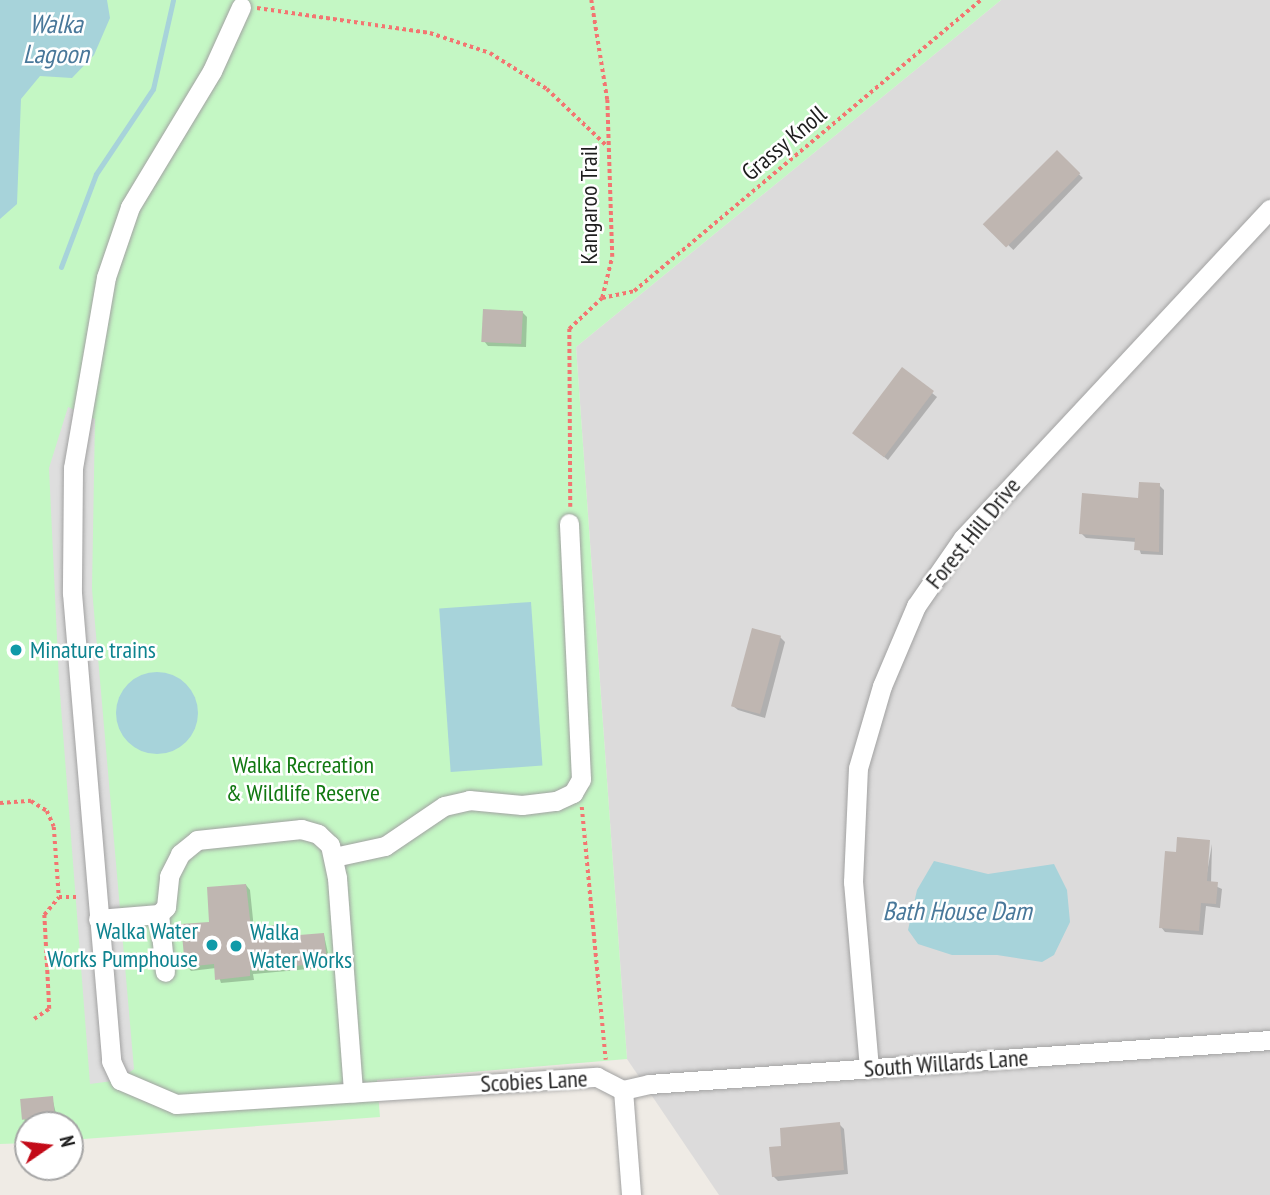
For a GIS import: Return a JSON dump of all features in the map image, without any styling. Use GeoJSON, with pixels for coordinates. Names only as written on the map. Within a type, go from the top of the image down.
{"type":"FeatureCollection","features":[{"type":"Feature","properties":{"kind":"street","name":"Scobies Lane"},"geometry":{"type":"LineString","coordinates":[[241,6],[212,71],[130,207],[106,277],[73,468],[72,593],[111,1061],[120,1080],[176,1104],[597,1077],[615,1086],[631,1195]]}},
{"type":"Feature","properties":{"kind":"street","name":"Forest Hill Drive"},"geometry":{"type":"LineString","coordinates":[[869,1068],[853,882],[858,768],[882,686],[916,606],[963,538],[1270,209]]}},
{"type":"Feature","properties":{"kind":"street"},"geometry":{"type":"LineString","coordinates":[[334,857],[385,846],[443,806],[469,800],[522,805],[556,801],[573,793],[581,779],[569,523]]}},
{"type":"Feature","properties":{"kind":"street"},"geometry":{"type":"LineString","coordinates":[[98,919],[159,914],[166,906],[169,876],[180,854],[197,840],[301,829],[318,834],[334,857],[353,1092]]}},
{"type":"Feature","properties":{"kind":"street"},"geometry":{"type":"LineString","coordinates":[[159,914],[165,972]]}},
{"type":"Feature","properties":{"kind":"street","name":"South Willards Lane"},"geometry":{"type":"LineString","coordinates":[[615,1086],[1270,1040]]}},
{"type":"Feature","properties":{"kind":"path","name":"Kangaroo Trail"},"geometry":{"type":"LineString","coordinates":[[569,523],[569,329],[601,298],[612,257],[606,145],[607,100],[591,0]]}},
{"type":"Feature","properties":{"kind":"path","name":"Grassy Knoll"},"geometry":{"type":"LineString","coordinates":[[601,298],[634,290],[981,0]]}},
{"type":"Feature","properties":{"kind":"path"},"geometry":{"type":"LineString","coordinates":[[241,6],[430,33],[490,52],[547,89],[606,145]]}},
{"type":"Feature","properties":{"kind":"path"},"geometry":{"type":"LineString","coordinates":[[573,793],[584,811],[615,1086]]}},
{"type":"Feature","properties":{"kind":"path"},"geometry":{"type":"LineString","coordinates":[[0,803],[31,801],[47,811],[54,828],[59,897],[44,915],[49,1009],[34,1019]]}},
{"type":"Feature","properties":{"kind":"path"},"geometry":{"type":"LineString","coordinates":[[59,897],[96,897]]}},
{"type":"Feature","properties":{"kind":"shaded area"},"geometry":{"type":"Polygon","coordinates":[[[1001,0],[1270,0],[1270,1195],[719,1195],[627,1059],[576,347],[1001,0]]]}},
{"type":"Feature","properties":{"kind":"shaded area"},"geometry":{"type":"Polygon","coordinates":[[[68,407],[95,419],[92,589],[134,1069],[120,1080],[90,1084],[59,681],[49,468],[68,407]]]}},
{"type":"Feature","properties":{"kind":"green space","name":"Walka Recreation & Wildlife Reserve"},"geometry":{"type":"Polygon","coordinates":[[[0,0],[1001,0],[576,347],[627,1059],[377,1080],[380,1117],[84,1139],[84,1111],[14,1111],[14,1144],[0,1144],[0,0]]]}},
{"type":"Feature","properties":{"kind":"water","name":"Walka Lagoon"},"geometry":{"type":"Polygon","coordinates":[[[0,0],[107,0],[110,18],[94,55],[72,78],[40,76],[21,99],[17,204],[0,219],[0,0]]]}},
{"type":"Feature","properties":{"kind":"water"},"geometry":{"type":"Polygon","coordinates":[[[531,602],[542,766],[451,772],[439,608],[531,602]]]}},
{"type":"Feature","properties":{"kind":"water"},"geometry":{"type":"Polygon","coordinates":[[[157,672],[173,675],[186,684],[195,697],[198,713],[195,729],[186,742],[173,751],[157,754],[141,751],[128,742],[119,729],[116,713],[119,697],[128,684],[141,675],[157,672]]]}},
{"type":"Feature","properties":{"kind":"water","name":"Bath House Dam"},"geometry":{"type":"Polygon","coordinates":[[[934,861],[988,874],[1054,864],[1067,890],[1070,922],[1054,955],[1042,962],[997,955],[952,955],[918,944],[908,930],[917,890],[934,861]]]}},
{"type":"Feature","properties":{"kind":"building"},"geometry":{"type":"Polygon","coordinates":[[[1057,150],[1080,173],[1006,248],[983,224],[1057,150]]]}},
{"type":"Feature","properties":{"kind":"building"},"geometry":{"type":"Polygon","coordinates":[[[483,309],[523,311],[521,344],[481,342],[483,309]]]}},
{"type":"Feature","properties":{"kind":"building"},"geometry":{"type":"Polygon","coordinates":[[[902,367],[934,391],[884,457],[852,433],[902,367]]]}},
{"type":"Feature","properties":{"kind":"building"},"geometry":{"type":"Polygon","coordinates":[[[1139,482],[1160,483],[1159,552],[1134,550],[1135,538],[1079,534],[1082,493],[1138,498],[1139,482]]]}},
{"type":"Feature","properties":{"kind":"building"},"geometry":{"type":"Polygon","coordinates":[[[752,628],[781,636],[760,714],[731,706],[752,628]]]}},
{"type":"Feature","properties":{"kind":"building"},"geometry":{"type":"Polygon","coordinates":[[[1177,837],[1210,840],[1207,881],[1218,882],[1216,904],[1201,903],[1199,931],[1159,928],[1165,851],[1176,852],[1177,837]]]}},
{"type":"Feature","properties":{"kind":"building","name":"Walka Water Works"},"geometry":{"type":"Polygon","coordinates":[[[246,884],[251,928],[286,924],[287,936],[324,933],[327,963],[250,970],[250,976],[215,980],[214,964],[185,967],[181,924],[209,922],[207,887],[246,884]]]}},
{"type":"Feature","properties":{"kind":"building"},"geometry":{"type":"Polygon","coordinates":[[[53,1096],[54,1111],[21,1111],[20,1099],[53,1096]]]}},
{"type":"Feature","properties":{"kind":"building"},"geometry":{"type":"Polygon","coordinates":[[[840,1122],[844,1170],[772,1177],[769,1147],[781,1146],[780,1128],[840,1122]]]}},
{"type":"Feature","properties":{"kind":"waterway"},"geometry":{"type":"LineString","coordinates":[[61,267],[96,174],[153,89],[173,0]]}},
{"type":"Feature","properties":{"kind":"place","name":"Minature trains"},"geometry":{"type":"Point","coordinates":[16,650]}},
{"type":"Feature","properties":{"kind":"place","name":"Walka Water Works Pumphouse"},"geometry":{"type":"Point","coordinates":[212,945]}},
{"type":"Feature","properties":{"kind":"place","name":"Walka Water Works"},"geometry":{"type":"Point","coordinates":[236,946]}}]}
